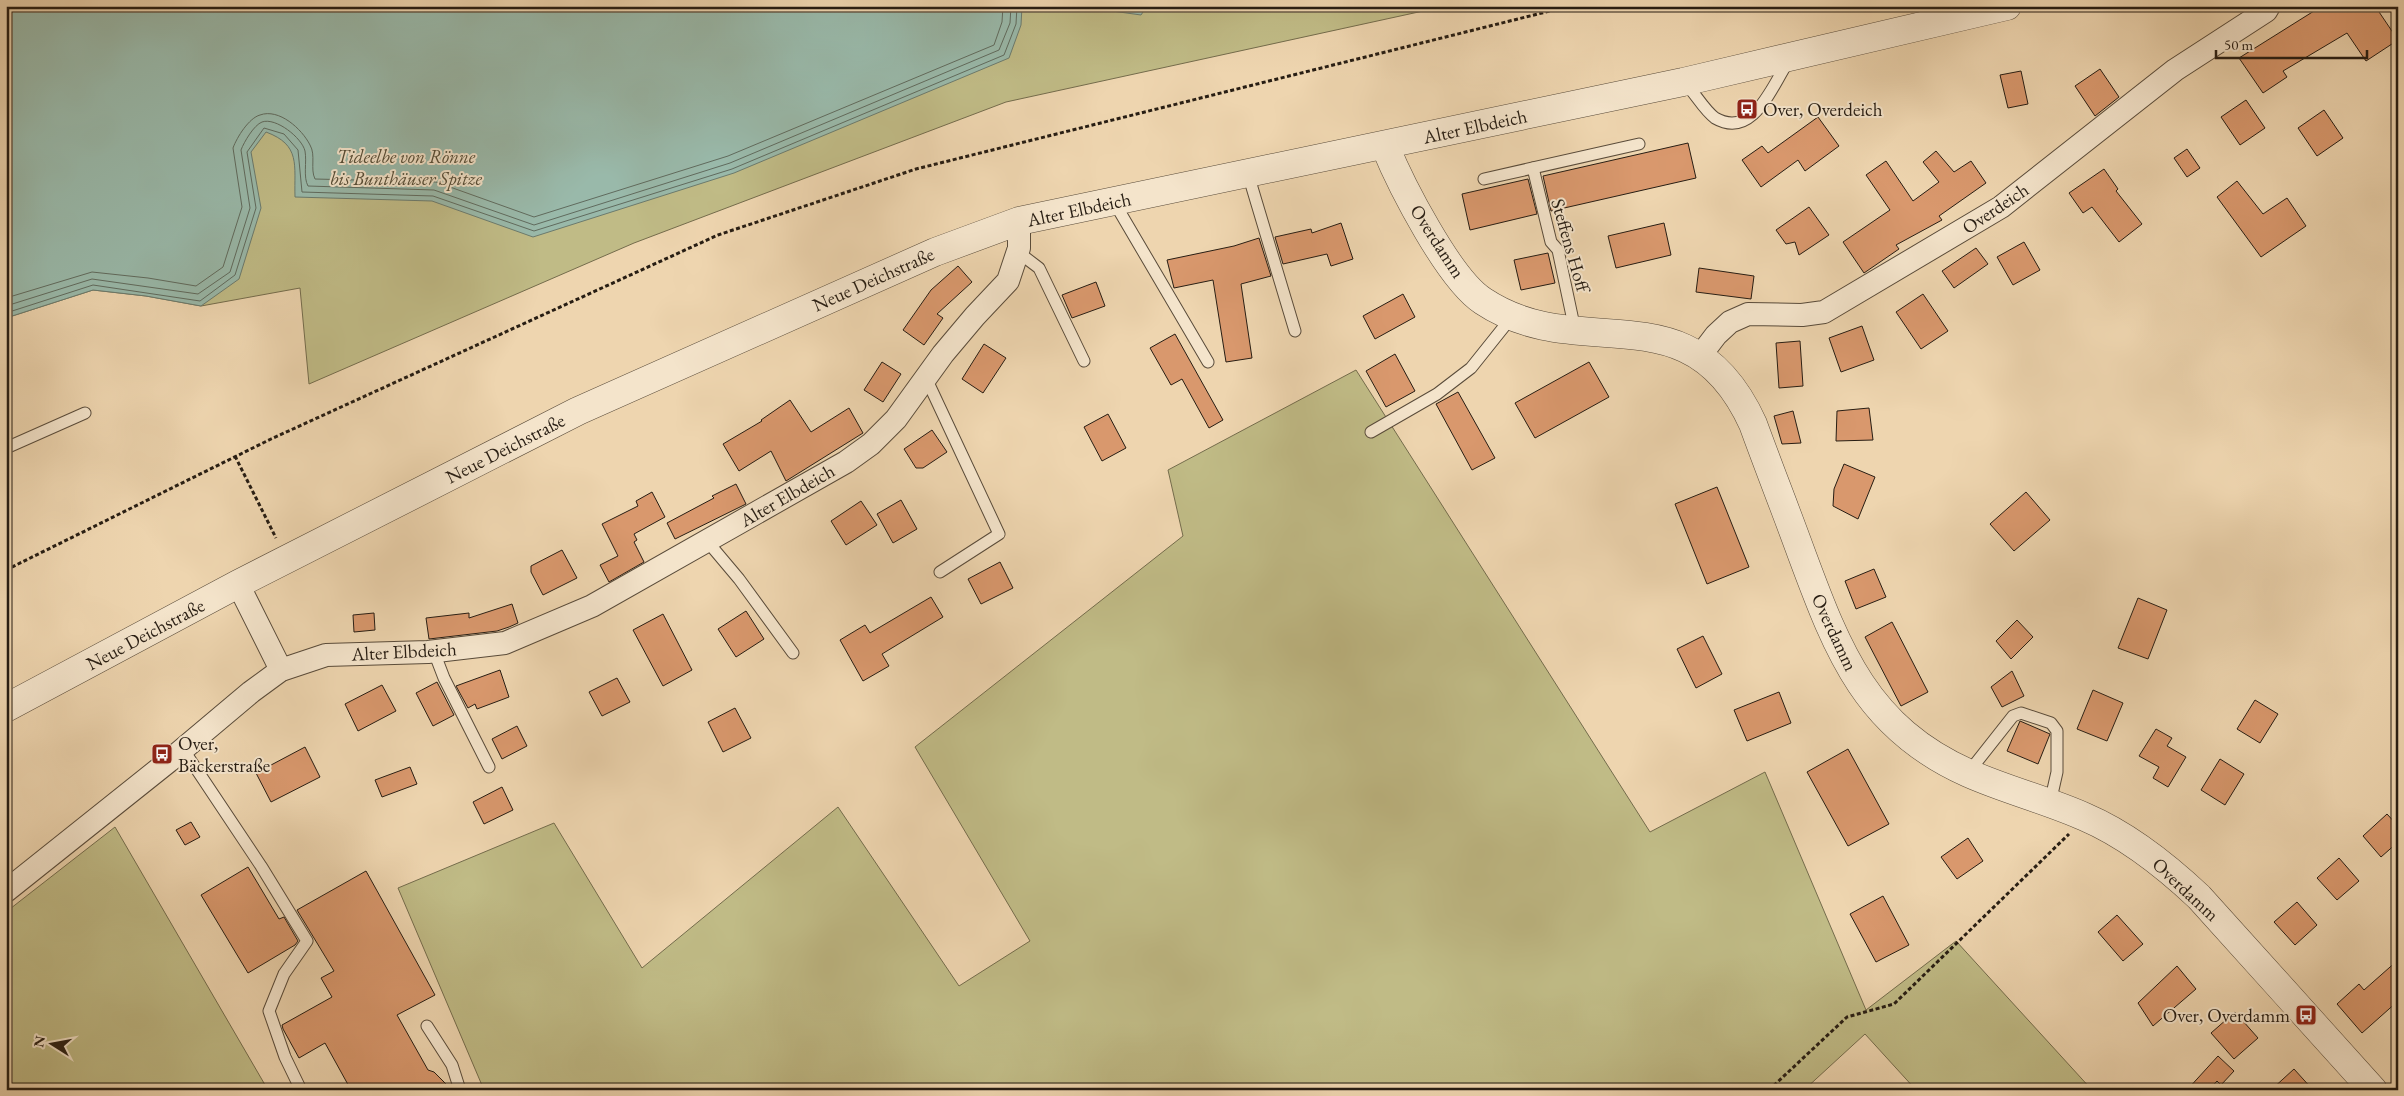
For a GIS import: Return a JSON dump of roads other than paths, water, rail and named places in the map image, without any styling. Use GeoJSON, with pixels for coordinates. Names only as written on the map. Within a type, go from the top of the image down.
{"type":"FeatureCollection","features":[{"type":"Feature","properties":{"kind":"street","name":"Alter Elbdeich"},"geometry":{"type":"LineString","coordinates":[[6,891],[251,692],[281,670],[326,656],[434,652],[505,642],[592,606],[846,462],[871,444],[896,419],[975,316],[1008,282],[1018,252],[1019,221],[1385,146],[1683,82],[2007,6]]}},
{"type":"Feature","properties":{"kind":"street","name":"Overdeich"},"geometry":{"type":"LineString","coordinates":[[1700,356],[1716,335],[1730,322],[1748,314],[1802,315],[1824,312],[2001,207],[2175,70],[2266,10],[2269,6]]}},
{"type":"Feature","properties":{"kind":"street","name":"Overdamm"},"geometry":{"type":"LineString","coordinates":[[1385,146],[1397,176],[1454,272],[1481,300],[1512,318],[1546,328],[1634,334],[1673,342],[1700,356],[1723,376],[1747,411],[1825,616],[1848,664],[1866,693],[1890,723],[1925,750],[1968,773],[2087,817],[2145,852],[2172,871],[2199,897],[2373,1090]]}},
{"type":"Feature","properties":{"kind":"street","name":"Neue Deichstraße"},"geometry":{"type":"LineString","coordinates":[[6,708],[238,584],[578,411],[926,256],[1019,221]]}},
{"type":"Feature","properties":{"kind":"street"},"geometry":{"type":"LineString","coordinates":[[238,584],[281,670]]}},
{"type":"Feature","properties":{"kind":"lane"},"geometry":{"type":"LineString","coordinates":[[1683,82],[1714,117],[1730,123],[1743,122],[1753,116],[1791,56]]}},
{"type":"Feature","properties":{"kind":"lane"},"geometry":{"type":"LineString","coordinates":[[1484,179],[1639,144]]}},
{"type":"Feature","properties":{"kind":"lane","name":"Steffens Hoff"},"geometry":{"type":"LineString","coordinates":[[1532,168],[1551,242],[1558,250],[1575,331]]}},
{"type":"Feature","properties":{"kind":"lane"},"geometry":{"type":"LineString","coordinates":[[1248,174],[1295,330]]}},
{"type":"Feature","properties":{"kind":"lane"},"geometry":{"type":"LineString","coordinates":[[1114,201],[1208,362]]}},
{"type":"Feature","properties":{"kind":"lane"},"geometry":{"type":"LineString","coordinates":[[1018,252],[1039,268],[1084,361]]}},
{"type":"Feature","properties":{"kind":"lane"},"geometry":{"type":"LineString","coordinates":[[1371,432],[1437,394],[1471,368],[1512,318]]}},
{"type":"Feature","properties":{"kind":"lane"},"geometry":{"type":"LineString","coordinates":[[926,378],[999,534],[940,572]]}},
{"type":"Feature","properties":{"kind":"lane"},"geometry":{"type":"LineString","coordinates":[[6,448],[85,413]]}},
{"type":"Feature","properties":{"kind":"lane"},"geometry":{"type":"LineString","coordinates":[[707,541],[739,579],[793,652]]}},
{"type":"Feature","properties":{"kind":"lane"},"geometry":{"type":"LineString","coordinates":[[434,652],[444,678],[490,767]]}},
{"type":"Feature","properties":{"kind":"lane"},"geometry":{"type":"LineString","coordinates":[[1968,773],[2013,716],[2021,714],[2051,723],[2057,731],[2057,772],[2050,803]]}},
{"type":"Feature","properties":{"kind":"lane"},"geometry":{"type":"LineString","coordinates":[[183,749],[261,866],[307,941],[284,974],[269,1011],[285,1057],[301,1090]]}},
{"type":"Feature","properties":{"kind":"lane"},"geometry":{"type":"LineString","coordinates":[[427,1026],[452,1065],[460,1090]]}},
{"type":"Feature","properties":{"kind":"water","name":"Tideelbe von Rönne bis Bunthäuser Spitze"},"geometry":{"type":"Polygon","coordinates":[[[6,6],[1022,6],[1021,25],[1009,58],[734,173],[533,237],[432,201],[295,197],[295,166],[290,150],[277,137],[266,132],[251,152],[261,208],[239,279],[201,306],[146,296],[93,290],[6,318],[6,6]]]}},
{"type":"Feature","properties":{"kind":"water"},"geometry":{"type":"Polygon","coordinates":[[[1076,6],[1147,6],[1141,15],[1076,6]]]}},
{"type":"Feature","properties":{"kind":"place","name":"Over, Overdeich"},"geometry":{"type":"Point","coordinates":[1747,109]}},
{"type":"Feature","properties":{"kind":"place","name":"Over, Bäckerstraße"},"geometry":{"type":"Point","coordinates":[162,754]}},
{"type":"Feature","properties":{"kind":"place","name":"Over, Overdamm"},"geometry":{"type":"Point","coordinates":[2306,1015]}}]}
